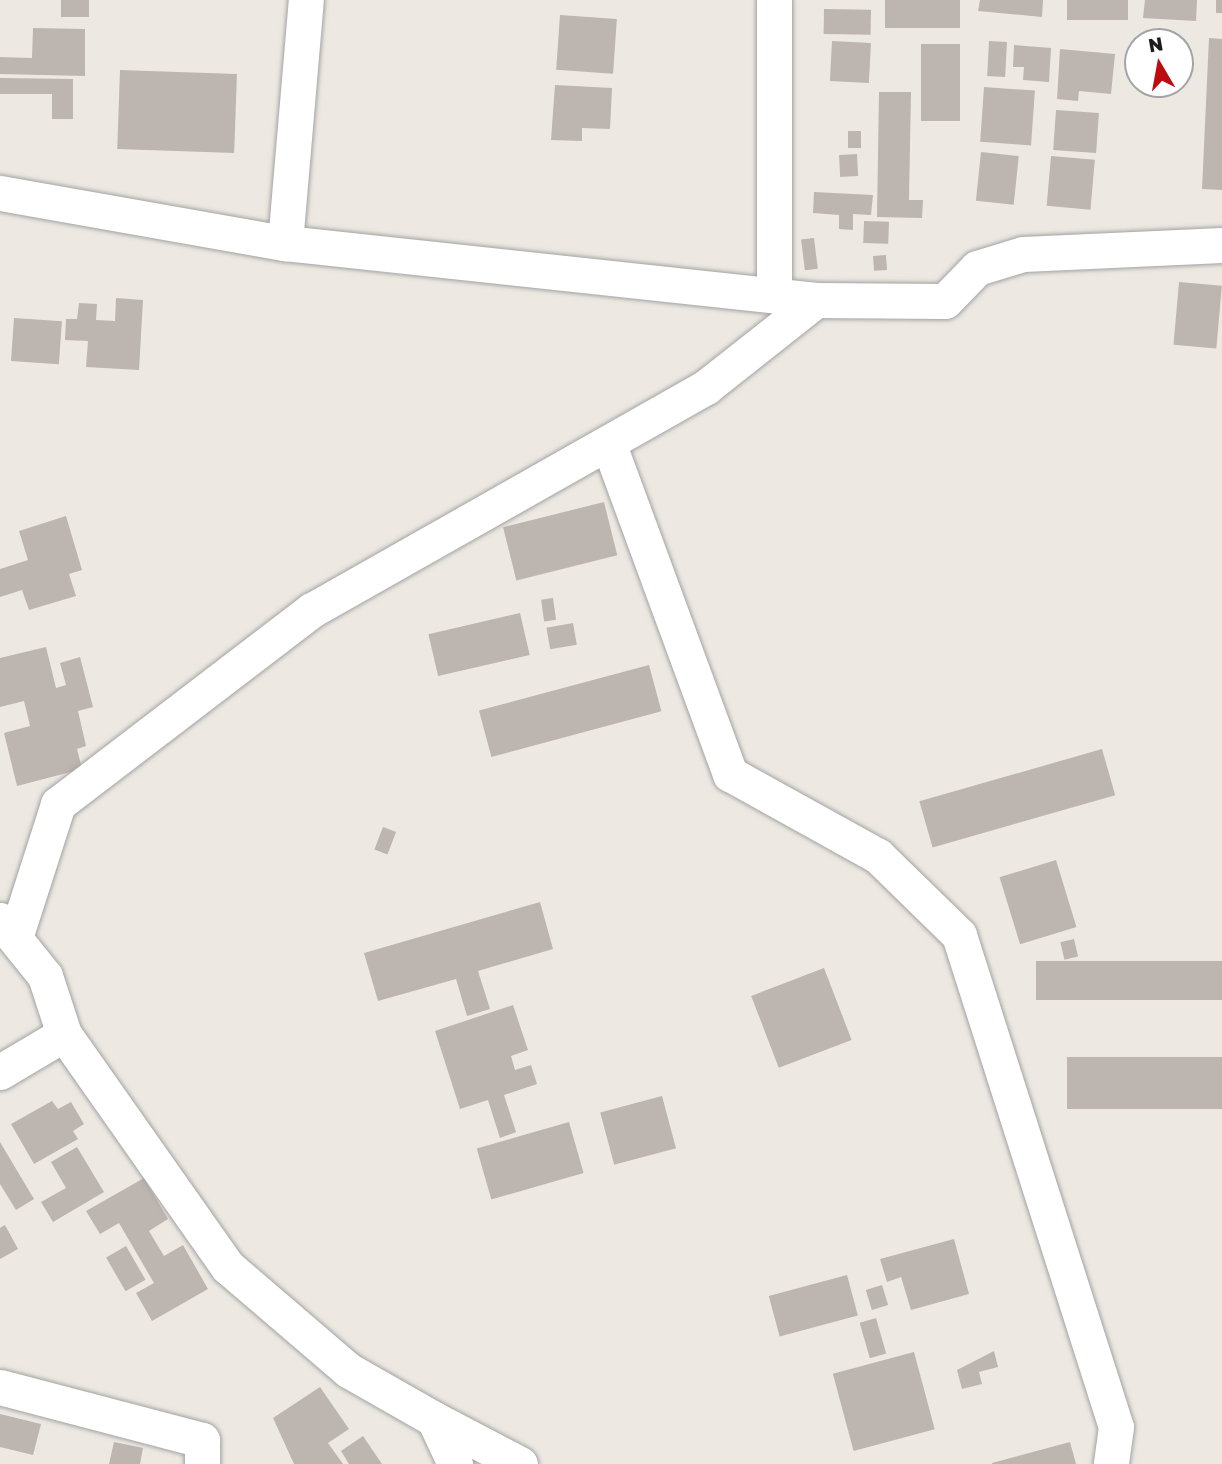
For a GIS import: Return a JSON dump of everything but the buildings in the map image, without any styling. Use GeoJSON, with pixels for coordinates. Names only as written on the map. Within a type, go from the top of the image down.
{"type":"FeatureCollection","features":[{"type":"Feature","properties":{"kind":"street"},"geometry":{"type":"LineString","coordinates":[[285,243],[306,0]]}},
{"type":"Feature","properties":{"kind":"street"},"geometry":{"type":"LineString","coordinates":[[774,0],[774,294]]}},
{"type":"Feature","properties":{"kind":"street"},"geometry":{"type":"LineString","coordinates":[[0,193],[285,243],[816,300],[945,301],[977,268],[1023,254],[1222,246]]}},
{"type":"Feature","properties":{"kind":"street"},"geometry":{"type":"LineString","coordinates":[[520,1464],[348,1370],[228,1267],[64,1034],[45,976],[5,939],[58,804],[312,610],[609,445],[706,387],[816,300]]}},
{"type":"Feature","properties":{"kind":"street"},"geometry":{"type":"LineString","coordinates":[[609,445],[730,774],[878,856],[959,935],[1116,1427],[1111,1464]]}},
{"type":"Feature","properties":{"kind":"street"},"geometry":{"type":"LineString","coordinates":[[0,1072],[64,1034]]}},
{"type":"Feature","properties":{"kind":"street"},"geometry":{"type":"LineString","coordinates":[[0,1387],[202,1440],[202,1464]]}},
{"type":"Feature","properties":{"kind":"street"},"geometry":{"type":"LineString","coordinates":[[434,1419],[455,1464]]}}]}
